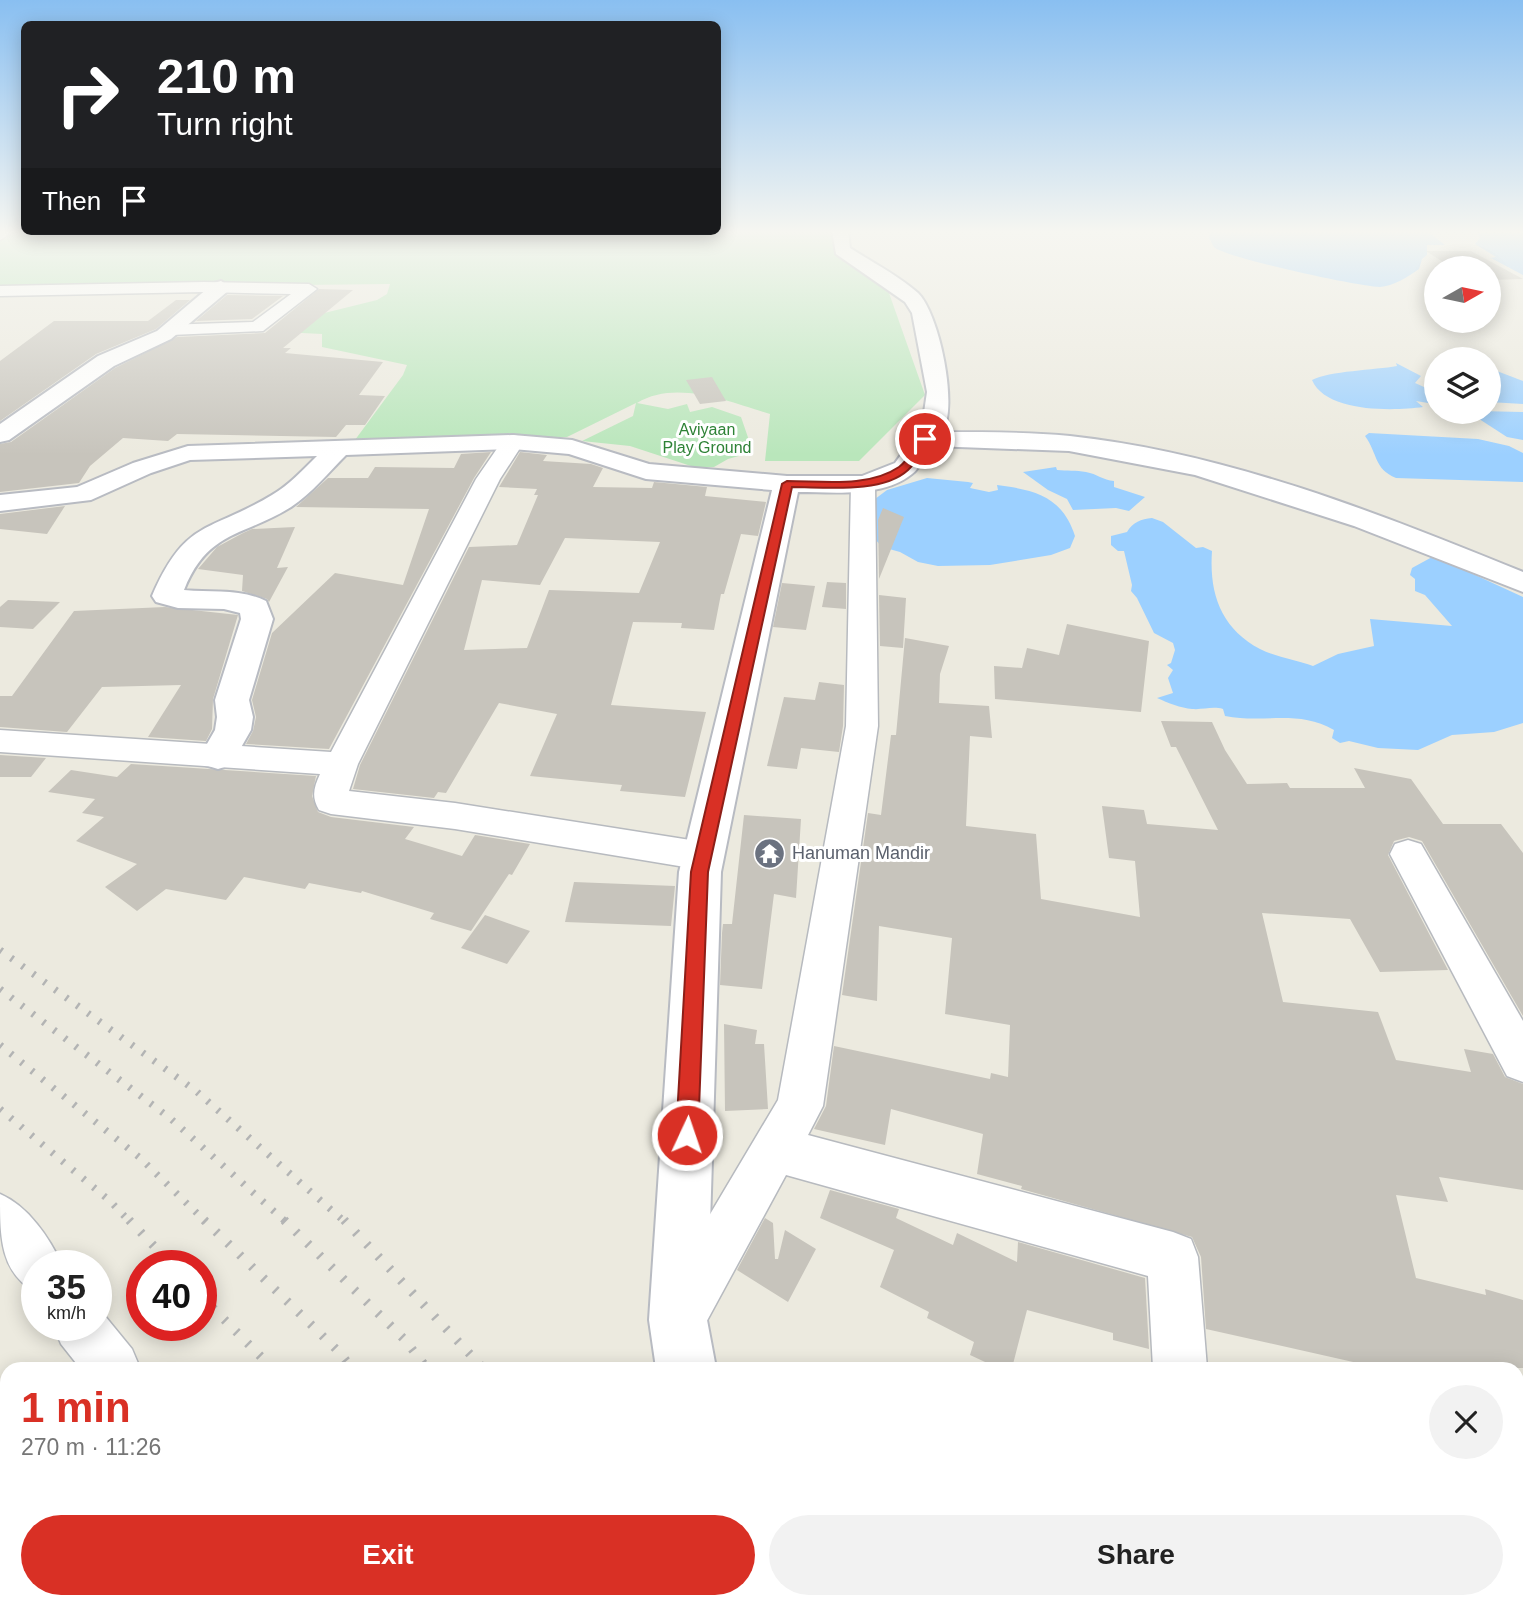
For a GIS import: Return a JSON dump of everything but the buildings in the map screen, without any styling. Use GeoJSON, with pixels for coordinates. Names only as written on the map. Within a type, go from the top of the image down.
{"type":"FeatureCollection","features":[{"type":"Feature","properties":{"kind":"street"},"geometry":{"type":"LineString","coordinates":[[0,435],[106,361],[138,349],[171,329],[200,305]]}},
{"type":"Feature","properties":{"kind":"street"},"geometry":{"type":"LineString","coordinates":[[171,329],[257,327],[287,305]]}},
{"type":"Feature","properties":{"kind":"street"},"geometry":{"type":"LineString","coordinates":[[0,503],[82,494],[142,468],[188,453],[513,442],[572,447],[646,471],[787,484],[863,484],[904,468],[934,426],[938,392],[922,313],[917,305]]}},
{"type":"Feature","properties":{"kind":"street"},"geometry":{"type":"LineString","coordinates":[[925,439],[1088,446],[1249,481],[1421,540],[1523,583]]}},
{"type":"Feature","properties":{"kind":"street"},"geometry":{"type":"LineString","coordinates":[[513,442],[488,479],[341,764],[331,786],[331,801],[455,816],[703,856]]}},
{"type":"Feature","properties":{"kind":"street"},"geometry":{"type":"LineString","coordinates":[[218,756],[233,730],[235,717],[232,700],[257,619],[255,608],[246,601],[178,600],[167,596],[171,585],[191,551],[207,535],[274,505],[289,495],[339,448]]}},
{"type":"Feature","properties":{"kind":"street"},"geometry":{"type":"LineString","coordinates":[[685,1362],[678,1320],[700,872],[787,484]]}},
{"type":"Feature","properties":{"kind":"street"},"geometry":{"type":"LineString","coordinates":[[678,1320],[800,1106],[862,726],[863,484]]}},
{"type":"Feature","properties":{"kind":"street"},"geometry":{"type":"LineString","coordinates":[[0,741],[341,764]]}},
{"type":"Feature","properties":{"kind":"street"},"geometry":{"type":"LineString","coordinates":[[1408,854],[1523,1062]]}},
{"type":"Feature","properties":{"kind":"street"},"geometry":{"type":"LineString","coordinates":[[777,1150],[1173,1257],[1180,1362]]}},
{"type":"Feature","properties":{"kind":"street"},"geometry":{"type":"LineString","coordinates":[[0,1219],[24,1250]]}},
{"type":"Feature","properties":{"kind":"street"},"geometry":{"type":"LineString","coordinates":[[92,1341],[108,1362]]}},
{"type":"Feature","properties":{"kind":"green space","name":"Aviyaan Play Ground"},"geometry":{"type":"Polygon","coordinates":[[[357,305],[893,305],[925,395],[859,461],[765,461],[770,414],[721,399],[686,393],[652,396],[637,403],[668,409],[687,404],[690,412],[712,407],[741,417],[753,452],[728,459],[714,467],[694,467],[630,446],[582,441],[633,416],[636,403],[567,437],[352,444],[403,375],[407,365],[322,347],[322,334],[282,332],[296,320],[357,305]]]}},
{"type":"Feature","properties":{"kind":"water"},"geometry":{"type":"Polygon","coordinates":[[[1396,363],[1421,376],[1415,383],[1424,387],[1424,402],[1416,401],[1423,407],[1379,409],[1346,404],[1331,399],[1320,391],[1312,380],[1341,373],[1397,366],[1396,363]]]}},
{"type":"Feature","properties":{"kind":"water"},"geometry":{"type":"Polygon","coordinates":[[[1501,373],[1523,381],[1523,404],[1501,403],[1501,373]]]}},
{"type":"Feature","properties":{"kind":"water"},"geometry":{"type":"Polygon","coordinates":[[[1501,412],[1523,412],[1523,440],[1507,437],[1487,424],[1501,424],[1501,412]]]}},
{"type":"Feature","properties":{"kind":"water"},"geometry":{"type":"Polygon","coordinates":[[[1369,433],[1478,439],[1509,446],[1523,453],[1523,482],[1396,478],[1380,466],[1365,436],[1369,433]]]}},
{"type":"Feature","properties":{"kind":"water"},"geometry":{"type":"Polygon","coordinates":[[[1056,467],[1057,470],[1086,472],[1114,481],[1114,487],[1145,497],[1129,511],[1116,508],[1073,510],[1067,499],[1048,490],[1023,472],[1056,467]]]}},
{"type":"Feature","properties":{"kind":"water"},"geometry":{"type":"Polygon","coordinates":[[[927,478],[973,483],[970,488],[989,492],[998,490],[997,485],[1011,487],[1045,497],[1063,512],[1069,523],[1075,536],[1070,548],[1051,555],[990,565],[938,566],[918,562],[900,552],[882,547],[875,539],[871,502],[887,490],[927,478]]]}},
{"type":"Feature","properties":{"kind":"water"},"geometry":{"type":"Polygon","coordinates":[[[1152,518],[1163,522],[1196,548],[1203,547],[1212,551],[1216,595],[1220,608],[1236,631],[1260,649],[1313,666],[1338,654],[1374,646],[1370,619],[1452,626],[1425,595],[1415,591],[1415,579],[1410,575],[1412,568],[1434,556],[1523,597],[1523,723],[1494,732],[1452,735],[1418,750],[1378,748],[1349,741],[1340,743],[1332,738],[1334,730],[1307,720],[1225,716],[1223,709],[1188,708],[1157,698],[1173,693],[1168,678],[1173,670],[1167,665],[1171,663],[1175,650],[1173,643],[1154,633],[1131,591],[1124,551],[1118,551],[1111,545],[1111,536],[1127,532],[1138,522],[1152,518]]]}},
{"type":"Feature","properties":{"kind":"railway"},"geometry":{"type":"LineString","coordinates":[[0,950],[196,1091],[345,1222]]}},
{"type":"Feature","properties":{"kind":"railway"},"geometry":{"type":"LineString","coordinates":[[0,989],[171,1119],[286,1222]]}},
{"type":"Feature","properties":{"kind":"railway"},"geometry":{"type":"LineString","coordinates":[[0,1045],[139,1157],[206,1222]]}},
{"type":"Feature","properties":{"kind":"railway"},"geometry":{"type":"LineString","coordinates":[[0,1109],[110,1201],[130,1222]]}},
{"type":"Feature","properties":{"kind":"railway"},"geometry":{"type":"LineString","coordinates":[[129,1220],[158,1250]]}},
{"type":"Feature","properties":{"kind":"railway"},"geometry":{"type":"LineString","coordinates":[[204,1220],[347,1362]]}},
{"type":"Feature","properties":{"kind":"railway"},"geometry":{"type":"LineString","coordinates":[[284,1220],[404,1339],[422,1362]]}},
{"type":"Feature","properties":{"kind":"railway"},"geometry":{"type":"LineString","coordinates":[[344,1220],[477,1362]]}},
{"type":"Feature","properties":{"kind":"railway"},"geometry":{"type":"LineString","coordinates":[[217,1312],[266,1362]]}},
{"type":"Feature","properties":{"kind":"place","name":"Hanuman Mandir"},"geometry":{"type":"Point","coordinates":[769,853]}},
{"type":"Feature","properties":{"kind":"route"},"geometry":{"type":"LineString","coordinates":[[687,1135],[700,872],[787,484],[863,484],[881,479],[904,468],[925,439]]}}]}
